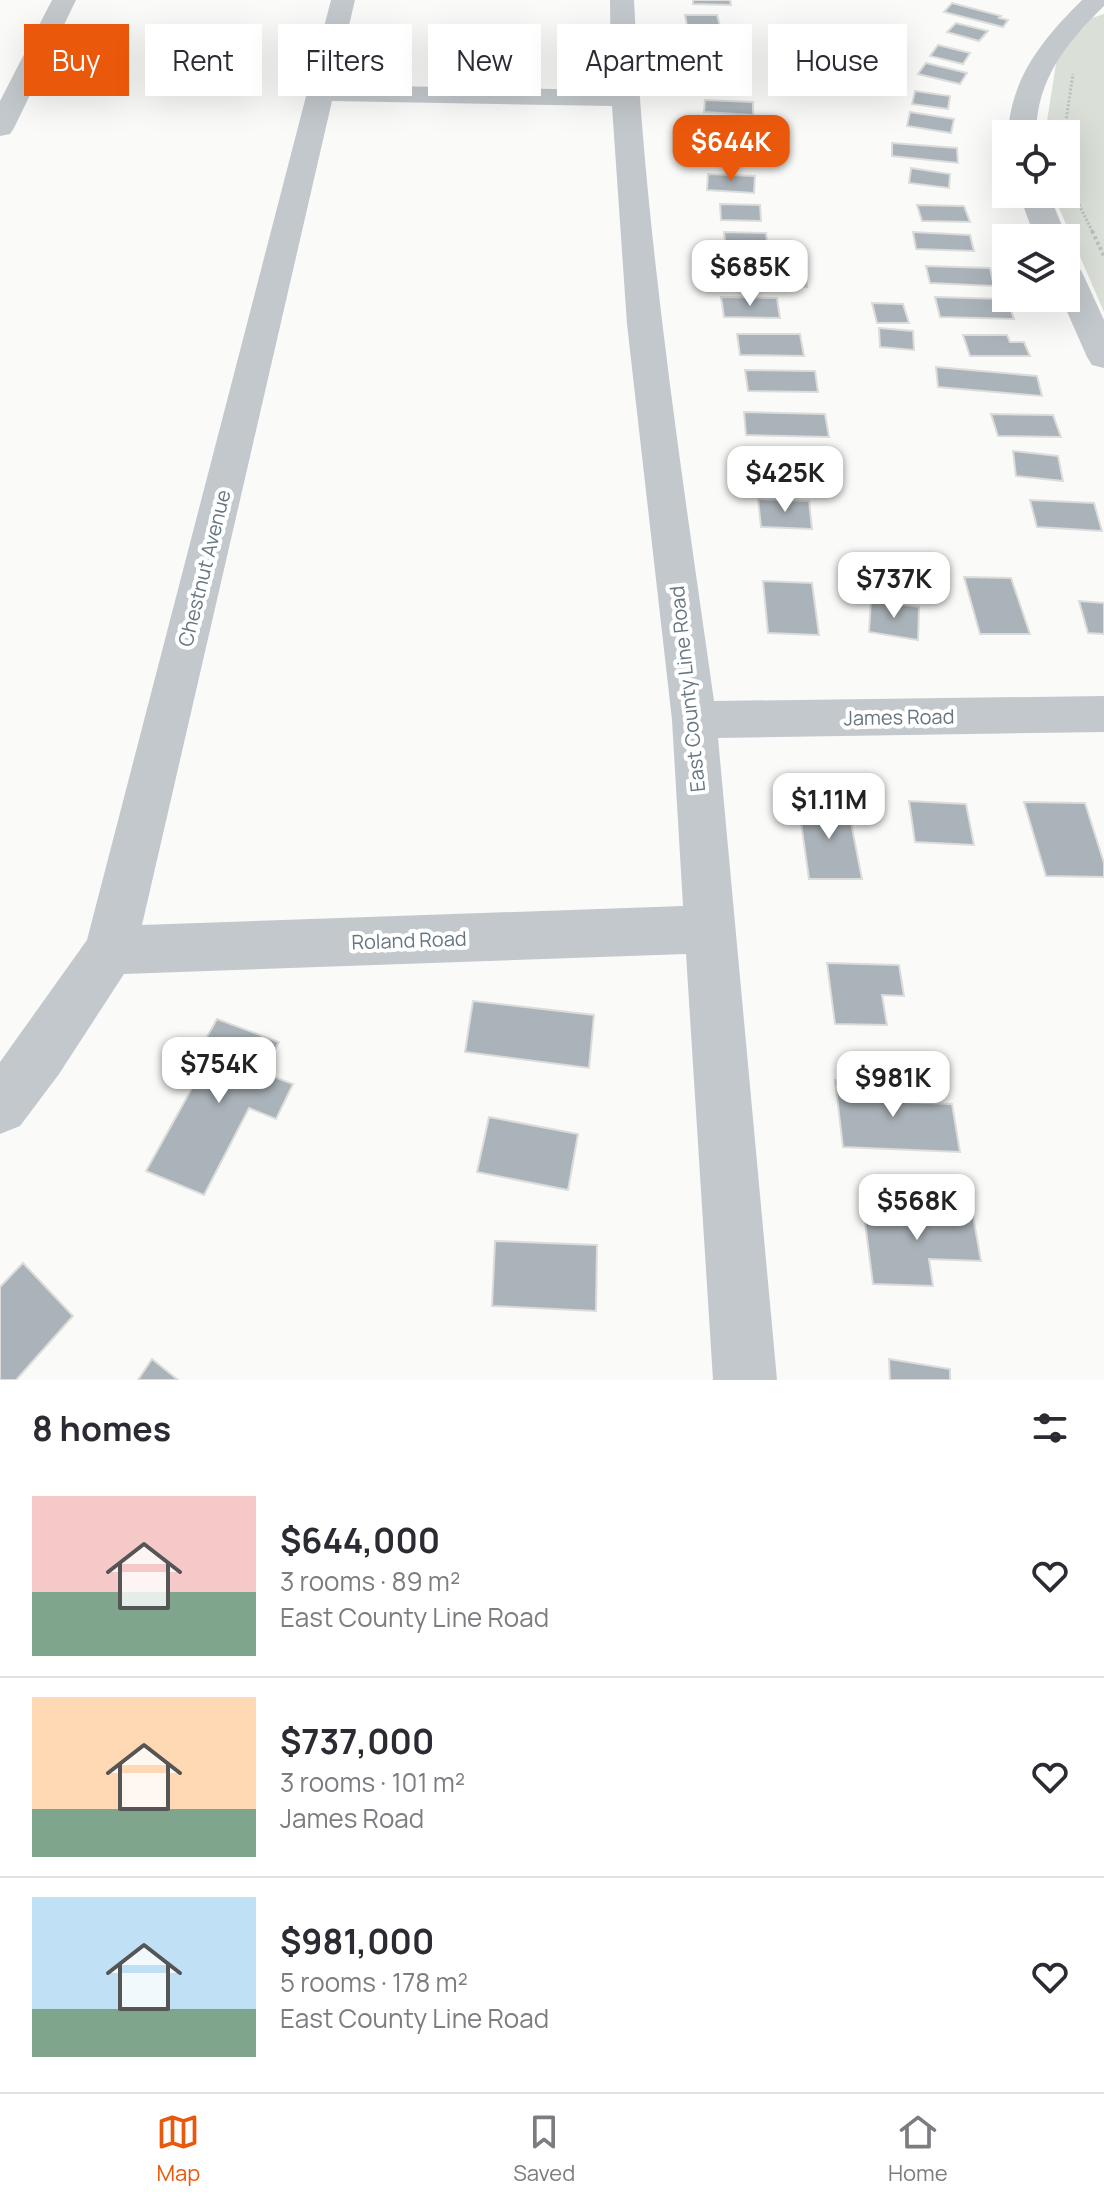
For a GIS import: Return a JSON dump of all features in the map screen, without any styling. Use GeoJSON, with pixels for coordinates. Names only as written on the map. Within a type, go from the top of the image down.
{"type":"FeatureCollection","features":[{"type":"Feature","properties":{"kind":"street"},"geometry":{"type":"LineString","coordinates":[[0,128],[64,0]]}},
{"type":"Feature","properties":{"kind":"street","name":"Chestnut Avenue"},"geometry":{"type":"LineString","coordinates":[[337,24],[343,0]]}},
{"type":"Feature","properties":{"kind":"street","name":"East County Line Road"},"geometry":{"type":"LineString","coordinates":[[622,0],[625,98],[644,324],[694,720],[745,1380]]}},
{"type":"Feature","properties":{"kind":"street"},"geometry":{"type":"LineString","coordinates":[[1022,120],[1023,104],[1035,69],[1061,34],[1096,0],[1104,1]]}},
{"type":"Feature","properties":{"kind":"street"},"geometry":{"type":"LineString","coordinates":[[412,94],[625,98]]}},
{"type":"Feature","properties":{"kind":"street","name":"Chestnut Avenue"},"geometry":{"type":"LineString","coordinates":[[0,1106],[40,1055],[110,950],[320,96]]}},
{"type":"Feature","properties":{"kind":"street"},"geometry":{"type":"LineString","coordinates":[[1080,303],[1104,357]]}},
{"type":"Feature","properties":{"kind":"street","name":"James Road"},"geometry":{"type":"LineString","coordinates":[[694,720],[1104,714]]}},
{"type":"Feature","properties":{"kind":"street","name":"Roland Road"},"geometry":{"type":"LineString","coordinates":[[110,950],[708,929]]}},
{"type":"Feature","properties":{"kind":"path"},"geometry":{"type":"LineString","coordinates":[[1066,120],[1073,68]]}},
{"type":"Feature","properties":{"kind":"path"},"geometry":{"type":"LineString","coordinates":[[1080,207],[1104,256]]}},
{"type":"Feature","properties":{"kind":"shaded area"},"geometry":{"type":"Polygon","coordinates":[[[1104,14],[1104,312],[1080,256],[1080,224],[1066,224],[1059,208],[1080,208],[1080,120],[1047,120],[1057,57],[1092,18],[1104,14]]]}},
{"type":"Feature","properties":{"kind":"building"},"geometry":{"type":"Polygon","coordinates":[[[693,0],[730,0],[731,5],[693,4],[693,0]]]}},
{"type":"Feature","properties":{"kind":"building"},"geometry":{"type":"Polygon","coordinates":[[[952,3],[1008,20],[1003,27],[944,12],[952,3]]]}},
{"type":"Feature","properties":{"kind":"building"},"geometry":{"type":"Polygon","coordinates":[[[685,15],[717,15],[719,24],[687,24],[685,15]]]}},
{"type":"Feature","properties":{"kind":"building"},"geometry":{"type":"Polygon","coordinates":[[[956,23],[988,31],[979,41],[947,32],[956,23]]]}},
{"type":"Feature","properties":{"kind":"building"},"geometry":{"type":"Polygon","coordinates":[[[938,45],[970,53],[963,64],[930,56],[938,45]]]}},
{"type":"Feature","properties":{"kind":"building"},"geometry":{"type":"Polygon","coordinates":[[[926,63],[967,73],[960,84],[918,74],[926,63]]]}},
{"type":"Feature","properties":{"kind":"building"},"geometry":{"type":"Polygon","coordinates":[[[915,91],[950,96],[948,109],[912,104],[915,91]]]}},
{"type":"Feature","properties":{"kind":"building"},"geometry":{"type":"Polygon","coordinates":[[[705,100],[753,102],[753,115],[704,112],[705,100]]]}},
{"type":"Feature","properties":{"kind":"building"},"geometry":{"type":"Polygon","coordinates":[[[910,112],[954,119],[951,133],[907,126],[910,112]]]}},
{"type":"Feature","properties":{"kind":"building"},"geometry":{"type":"Polygon","coordinates":[[[707,123],[752,123],[755,137],[710,137],[707,123]]]}},
{"type":"Feature","properties":{"kind":"building"},"geometry":{"type":"Polygon","coordinates":[[[892,143],[957,148],[958,163],[892,156],[892,143]]]}},
{"type":"Feature","properties":{"kind":"building"},"geometry":{"type":"Polygon","coordinates":[[[713,149],[768,152],[768,166],[712,163],[713,149]]]}},
{"type":"Feature","properties":{"kind":"building"},"geometry":{"type":"Polygon","coordinates":[[[911,168],[950,174],[949,188],[909,183],[911,168]]]}},
{"type":"Feature","properties":{"kind":"building"},"geometry":{"type":"Polygon","coordinates":[[[708,174],[755,176],[754,193],[707,190],[708,174]]]}},
{"type":"Feature","properties":{"kind":"building"},"geometry":{"type":"Polygon","coordinates":[[[720,204],[760,205],[761,221],[721,220],[720,204]]]}},
{"type":"Feature","properties":{"kind":"building"},"geometry":{"type":"Polygon","coordinates":[[[917,205],[964,206],[970,222],[922,221],[917,205]]]}},
{"type":"Feature","properties":{"kind":"building"},"geometry":{"type":"Polygon","coordinates":[[[724,232],[766,233],[768,251],[726,250],[724,232]]]}},
{"type":"Feature","properties":{"kind":"building"},"geometry":{"type":"Polygon","coordinates":[[[913,232],[970,235],[974,251],[916,249],[913,232]]]}},
{"type":"Feature","properties":{"kind":"building"},"geometry":{"type":"Polygon","coordinates":[[[730,265],[805,268],[807,287],[731,283],[730,265]]]}},
{"type":"Feature","properties":{"kind":"building"},"geometry":{"type":"Polygon","coordinates":[[[926,266],[990,268],[992,277],[992,286],[930,283],[926,266]]]}},
{"type":"Feature","properties":{"kind":"building"},"geometry":{"type":"Polygon","coordinates":[[[721,297],[777,298],[780,318],[724,317],[721,297]]]}},
{"type":"Feature","properties":{"kind":"building"},"geometry":{"type":"Polygon","coordinates":[[[935,297],[992,299],[992,312],[1012,312],[1014,319],[940,317],[935,297]]]}},
{"type":"Feature","properties":{"kind":"building"},"geometry":{"type":"Polygon","coordinates":[[[872,303],[903,304],[909,323],[877,323],[872,303]]]}},
{"type":"Feature","properties":{"kind":"building"},"geometry":{"type":"Polygon","coordinates":[[[879,328],[913,331],[914,350],[880,347],[879,328]]]}},
{"type":"Feature","properties":{"kind":"building"},"geometry":{"type":"Polygon","coordinates":[[[737,334],[800,334],[804,356],[740,355],[737,334]]]}},
{"type":"Feature","properties":{"kind":"building"},"geometry":{"type":"Polygon","coordinates":[[[963,335],[1007,335],[1010,342],[1024,342],[1030,356],[970,356],[963,335]]]}},
{"type":"Feature","properties":{"kind":"building"},"geometry":{"type":"Polygon","coordinates":[[[936,367],[1037,376],[1042,396],[938,387],[936,367]]]}},
{"type":"Feature","properties":{"kind":"building"},"geometry":{"type":"Polygon","coordinates":[[[745,370],[815,371],[818,392],[748,391],[745,370]]]}},
{"type":"Feature","properties":{"kind":"building"},"geometry":{"type":"Polygon","coordinates":[[[744,412],[825,414],[829,437],[746,435],[744,412]]]}},
{"type":"Feature","properties":{"kind":"building"},"geometry":{"type":"Polygon","coordinates":[[[991,414],[1053,415],[1061,437],[998,436],[991,414]]]}},
{"type":"Feature","properties":{"kind":"building"},"geometry":{"type":"Polygon","coordinates":[[[752,451],[800,454],[802,480],[752,477],[752,451]]]}},
{"type":"Feature","properties":{"kind":"building"},"geometry":{"type":"Polygon","coordinates":[[[1013,451],[1058,456],[1063,481],[1016,476],[1013,451]]]}},
{"type":"Feature","properties":{"kind":"building"},"geometry":{"type":"Polygon","coordinates":[[[758,499],[809,501],[812,529],[761,527],[758,499]]]}},
{"type":"Feature","properties":{"kind":"building"},"geometry":{"type":"Polygon","coordinates":[[[1030,500],[1094,503],[1102,531],[1037,527],[1030,500]]]}},
{"type":"Feature","properties":{"kind":"building"},"geometry":{"type":"Polygon","coordinates":[[[964,577],[1011,578],[1030,634],[980,634],[964,577]]]}},
{"type":"Feature","properties":{"kind":"building"},"geometry":{"type":"Polygon","coordinates":[[[763,581],[812,583],[819,635],[768,633],[763,581]]]}},
{"type":"Feature","properties":{"kind":"building"},"geometry":{"type":"Polygon","coordinates":[[[871,600],[919,607],[918,640],[869,632],[871,600]]]}},
{"type":"Feature","properties":{"kind":"building"},"geometry":{"type":"Polygon","coordinates":[[[1079,601],[1104,603],[1104,634],[1088,633],[1079,601]]]}},
{"type":"Feature","properties":{"kind":"building"},"geometry":{"type":"Polygon","coordinates":[[[798,801],[847,802],[862,879],[809,879],[798,801]]]}},
{"type":"Feature","properties":{"kind":"building"},"geometry":{"type":"Polygon","coordinates":[[[909,801],[966,804],[974,845],[915,842],[909,801]]]}},
{"type":"Feature","properties":{"kind":"building"},"geometry":{"type":"Polygon","coordinates":[[[1024,802],[1085,803],[1104,863],[1104,877],[1046,876],[1024,802]]]}},
{"type":"Feature","properties":{"kind":"building"},"geometry":{"type":"Polygon","coordinates":[[[827,963],[899,965],[904,996],[882,995],[887,1025],[835,1024],[827,963]]]}},
{"type":"Feature","properties":{"kind":"building"},"geometry":{"type":"Polygon","coordinates":[[[473,1001],[594,1015],[589,1068],[465,1052],[473,1001]]]}},
{"type":"Feature","properties":{"kind":"building"},"geometry":{"type":"Polygon","coordinates":[[[217,1019],[279,1042],[263,1073],[293,1084],[276,1119],[249,1108],[204,1195],[146,1171],[206,1063],[195,1058],[217,1019]]]}},
{"type":"Feature","properties":{"kind":"building"},"geometry":{"type":"Polygon","coordinates":[[[835,1080],[899,1082],[902,1102],[952,1104],[960,1152],[843,1147],[835,1080]]]}},
{"type":"Feature","properties":{"kind":"building"},"geometry":{"type":"Polygon","coordinates":[[[489,1117],[578,1134],[568,1190],[477,1172],[489,1117]]]}},
{"type":"Feature","properties":{"kind":"building"},"geometry":{"type":"Polygon","coordinates":[[[863,1207],[972,1210],[981,1261],[929,1259],[933,1286],[873,1284],[863,1207]]]}},
{"type":"Feature","properties":{"kind":"building"},"geometry":{"type":"Polygon","coordinates":[[[495,1241],[597,1245],[596,1311],[492,1306],[495,1241]]]}},
{"type":"Feature","properties":{"kind":"building"},"geometry":{"type":"Polygon","coordinates":[[[23,1263],[73,1316],[16,1380],[0,1380],[0,1287],[23,1263]]]}},
{"type":"Feature","properties":{"kind":"building"},"geometry":{"type":"Polygon","coordinates":[[[152,1359],[178,1380],[138,1380],[152,1359]]]}},
{"type":"Feature","properties":{"kind":"building"},"geometry":{"type":"Polygon","coordinates":[[[889,1359],[950,1369],[950,1380],[890,1380],[889,1359]]]}}]}
